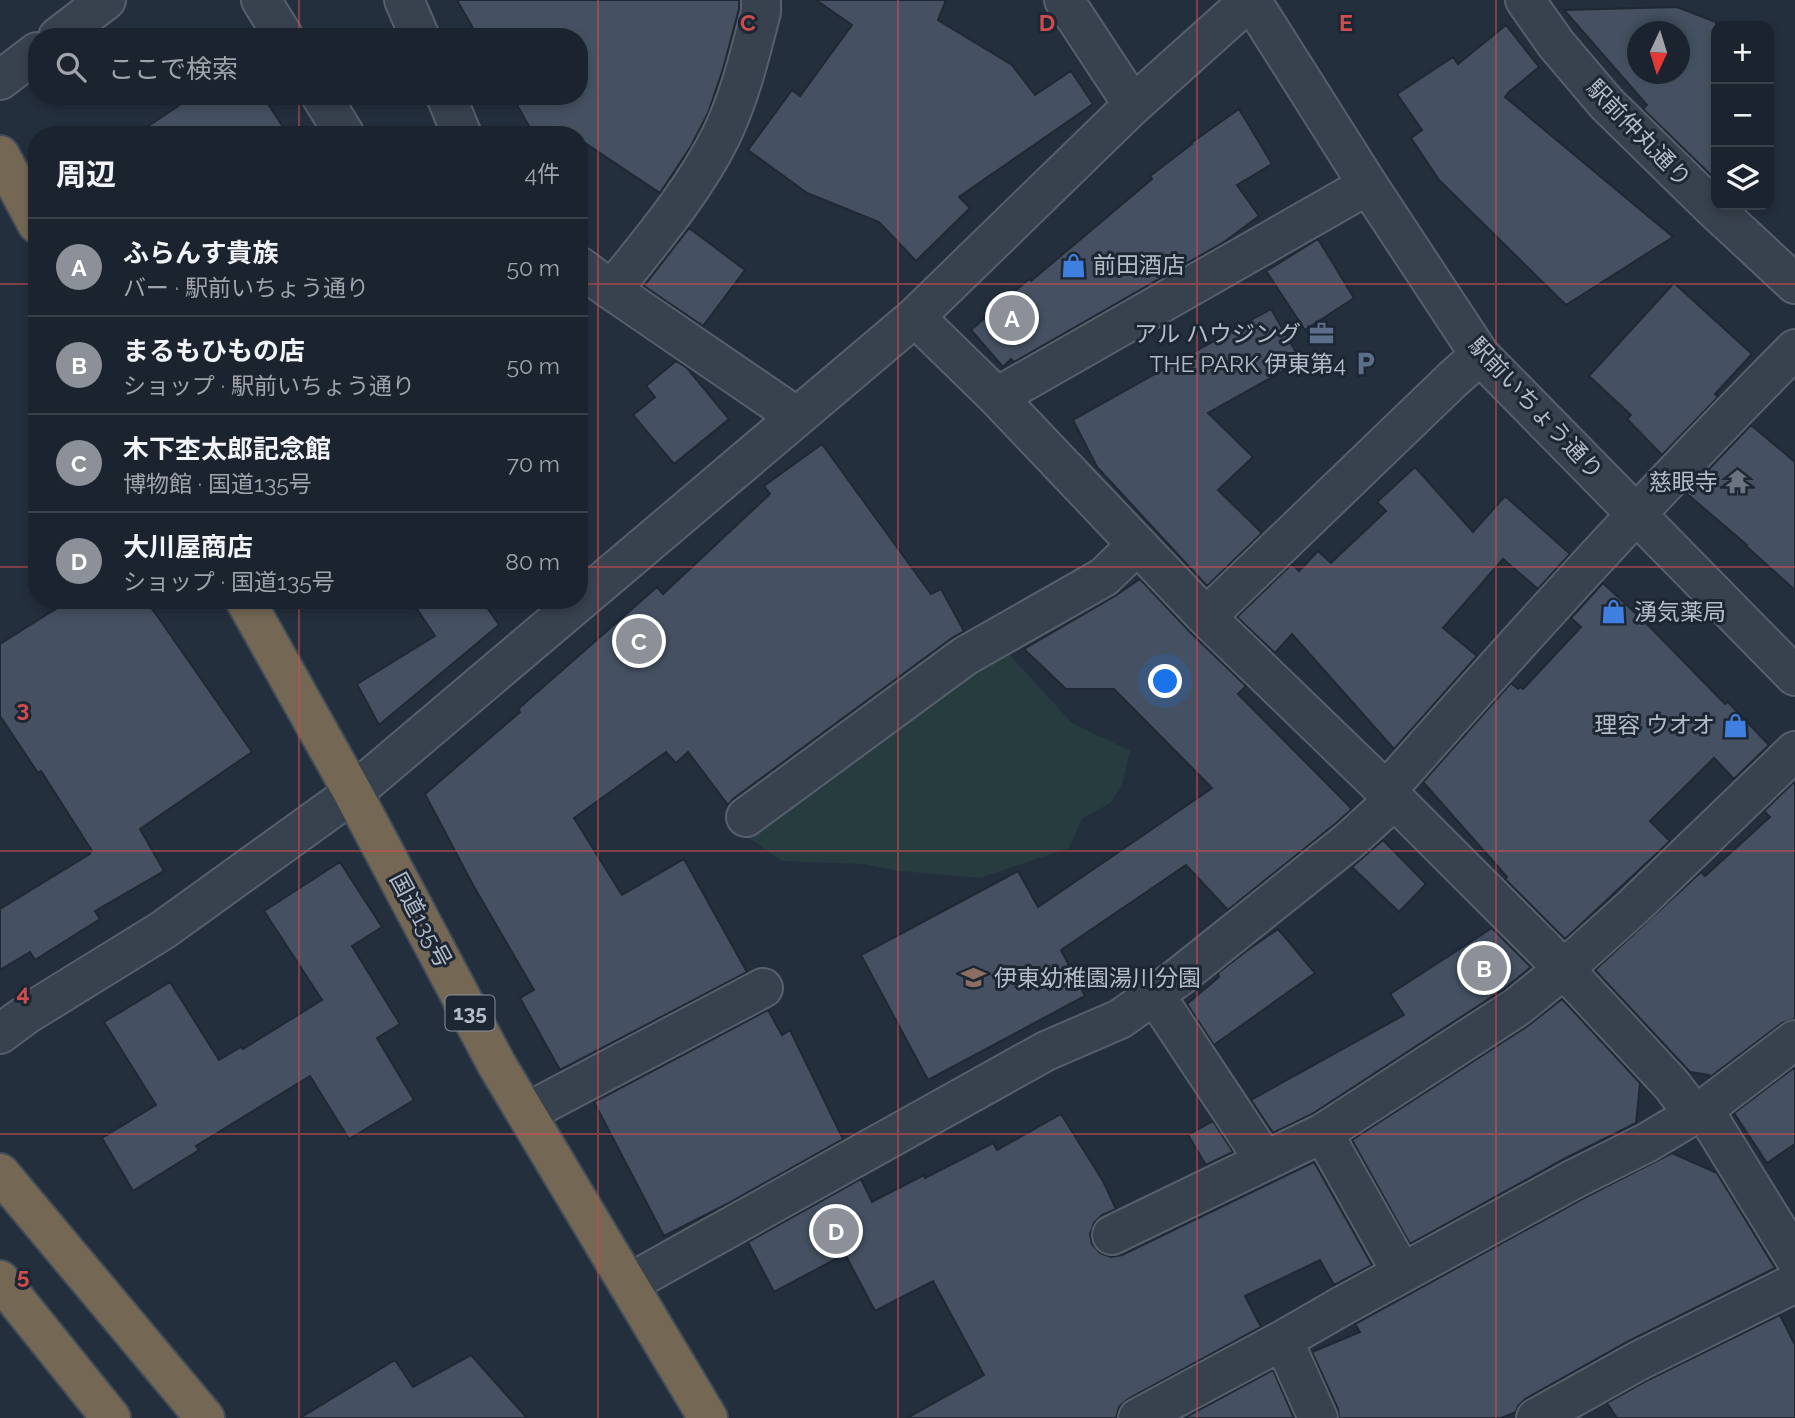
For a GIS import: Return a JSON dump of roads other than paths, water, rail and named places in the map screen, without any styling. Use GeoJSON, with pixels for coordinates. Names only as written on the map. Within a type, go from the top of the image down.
{"type":"FeatureCollection","features":[{"type":"Feature","properties":{"kind":"highway"},"geometry":{"type":"LineString","coordinates":[[0,155],[28,207]]}},
{"type":"Feature","properties":{"kind":"highway","name":"国道135号"},"geometry":{"type":"LineString","coordinates":[[250,609],[353,793],[497,1065],[708,1418]]}},
{"type":"Feature","properties":{"kind":"highway"},"geometry":{"type":"LineString","coordinates":[[0,1173],[205,1418]]}},
{"type":"Feature","properties":{"kind":"highway"},"geometry":{"type":"LineString","coordinates":[[0,1280],[111,1418]]}},
{"type":"Feature","properties":{"kind":"street"},"geometry":{"type":"LineString","coordinates":[[70,28],[106,0]]}},
{"type":"Feature","properties":{"kind":"street"},"geometry":{"type":"LineString","coordinates":[[261,0],[278,28]]}},
{"type":"Feature","properties":{"kind":"street"},"geometry":{"type":"LineString","coordinates":[[404,0],[416,28]]}},
{"type":"Feature","properties":{"kind":"street"},"geometry":{"type":"LineString","coordinates":[[612,290],[697,178],[721,135],[742,86],[761,12],[761,0]]}},
{"type":"Feature","properties":{"kind":"street"},"geometry":{"type":"LineString","coordinates":[[1064,0],[1133,105]]}},
{"type":"Feature","properties":{"kind":"street"},"geometry":{"type":"LineString","coordinates":[[588,594],[915,317],[1133,105],[1250,0]]}},
{"type":"Feature","properties":{"kind":"street","name":"駅前いちょう通り"},"geometry":{"type":"LineString","coordinates":[[1250,0],[1480,355],[1795,676]]}},
{"type":"Feature","properties":{"kind":"street","name":"駅前仲丸通り"},"geometry":{"type":"LineString","coordinates":[[1526,0],[1556,44],[1606,103],[1795,284]]}},
{"type":"Feature","properties":{"kind":"street"},"geometry":{"type":"LineString","coordinates":[[0,80],[28,59]]}},
{"type":"Feature","properties":{"kind":"street"},"geometry":{"type":"LineString","coordinates":[[327,105],[339,126]]}},
{"type":"Feature","properties":{"kind":"street"},"geometry":{"type":"LineString","coordinates":[[450,105],[459,126]]}},
{"type":"Feature","properties":{"kind":"street"},"geometry":{"type":"LineString","coordinates":[[997,397],[1368,185]]}},
{"type":"Feature","properties":{"kind":"street"},"geometry":{"type":"LineString","coordinates":[[588,273],[797,417]]}},
{"type":"Feature","properties":{"kind":"street"},"geometry":{"type":"LineString","coordinates":[[915,317],[997,397],[1206,617],[1564,970],[1698,1112],[1795,1258]]}},
{"type":"Feature","properties":{"kind":"street"},"geometry":{"type":"LineString","coordinates":[[628,1284],[1046,1051],[1120,1019],[1180,977],[1349,841],[1390,796],[1514,646],[1635,514],[1795,349]]}},
{"type":"Feature","properties":{"kind":"street"},"geometry":{"type":"LineString","coordinates":[[1206,617],[1480,355]]}},
{"type":"Feature","properties":{"kind":"street"},"geometry":{"type":"LineString","coordinates":[[746,817],[965,656],[1104,577],[1137,545]]}},
{"type":"Feature","properties":{"kind":"street"},"geometry":{"type":"LineString","coordinates":[[0,1034],[27,1014],[163,930],[353,793],[570,609]]}},
{"type":"Feature","properties":{"kind":"street"},"geometry":{"type":"LineString","coordinates":[[1112,1235],[1323,1133],[1517,1007],[1564,970],[1633,907],[1795,751]]}},
{"type":"Feature","properties":{"kind":"street"},"geometry":{"type":"LineString","coordinates":[[526,1113],[763,988]]}},
{"type":"Feature","properties":{"kind":"street"},"geometry":{"type":"LineString","coordinates":[[1155,995],[1265,1161]]}},
{"type":"Feature","properties":{"kind":"street"},"geometry":{"type":"LineString","coordinates":[[1138,1418],[1574,1179],[1648,1142],[1698,1112],[1795,1040]]}},
{"type":"Feature","properties":{"kind":"street"},"geometry":{"type":"LineString","coordinates":[[1323,1133],[1402,1273]]}},
{"type":"Feature","properties":{"kind":"street"},"geometry":{"type":"LineString","coordinates":[[1536,1418],[1638,1361],[1795,1283]]}},
{"type":"Feature","properties":{"kind":"street"},"geometry":{"type":"LineString","coordinates":[[1283,1340],[1318,1418]]}},
{"type":"Feature","properties":{"kind":"place","name":"前田酒店"},"geometry":{"type":"Point","coordinates":[1073,265]}},
{"type":"Feature","properties":{"kind":"place","name":"ふらんす貴族"},"geometry":{"type":"Point","coordinates":[1012,318]}},
{"type":"Feature","properties":{"kind":"place","name":"アル ハウジング"},"geometry":{"type":"Point","coordinates":[1321,334]}},
{"type":"Feature","properties":{"kind":"place","name":"THE PARK 伊東第4"},"geometry":{"type":"Point","coordinates":[1366,364]}},
{"type":"Feature","properties":{"kind":"place","name":"慈眼寺"},"geometry":{"type":"Point","coordinates":[1738,482]}},
{"type":"Feature","properties":{"kind":"place","name":"湧気薬局"},"geometry":{"type":"Point","coordinates":[1614,612]}},
{"type":"Feature","properties":{"kind":"place","name":"木下杢太郎記念館"},"geometry":{"type":"Point","coordinates":[639,641]}},
{"type":"Feature","properties":{"kind":"place","name":"理容 ウオオ"},"geometry":{"type":"Point","coordinates":[1735,725]}},
{"type":"Feature","properties":{"kind":"place","name":"まるもひもの店"},"geometry":{"type":"Point","coordinates":[1484,968]}},
{"type":"Feature","properties":{"kind":"place","name":"伊東幼稚園湯川分園"},"geometry":{"type":"Point","coordinates":[974,978]}},
{"type":"Feature","properties":{"kind":"place","name":"大川屋商店"},"geometry":{"type":"Point","coordinates":[836,1231]}}]}
